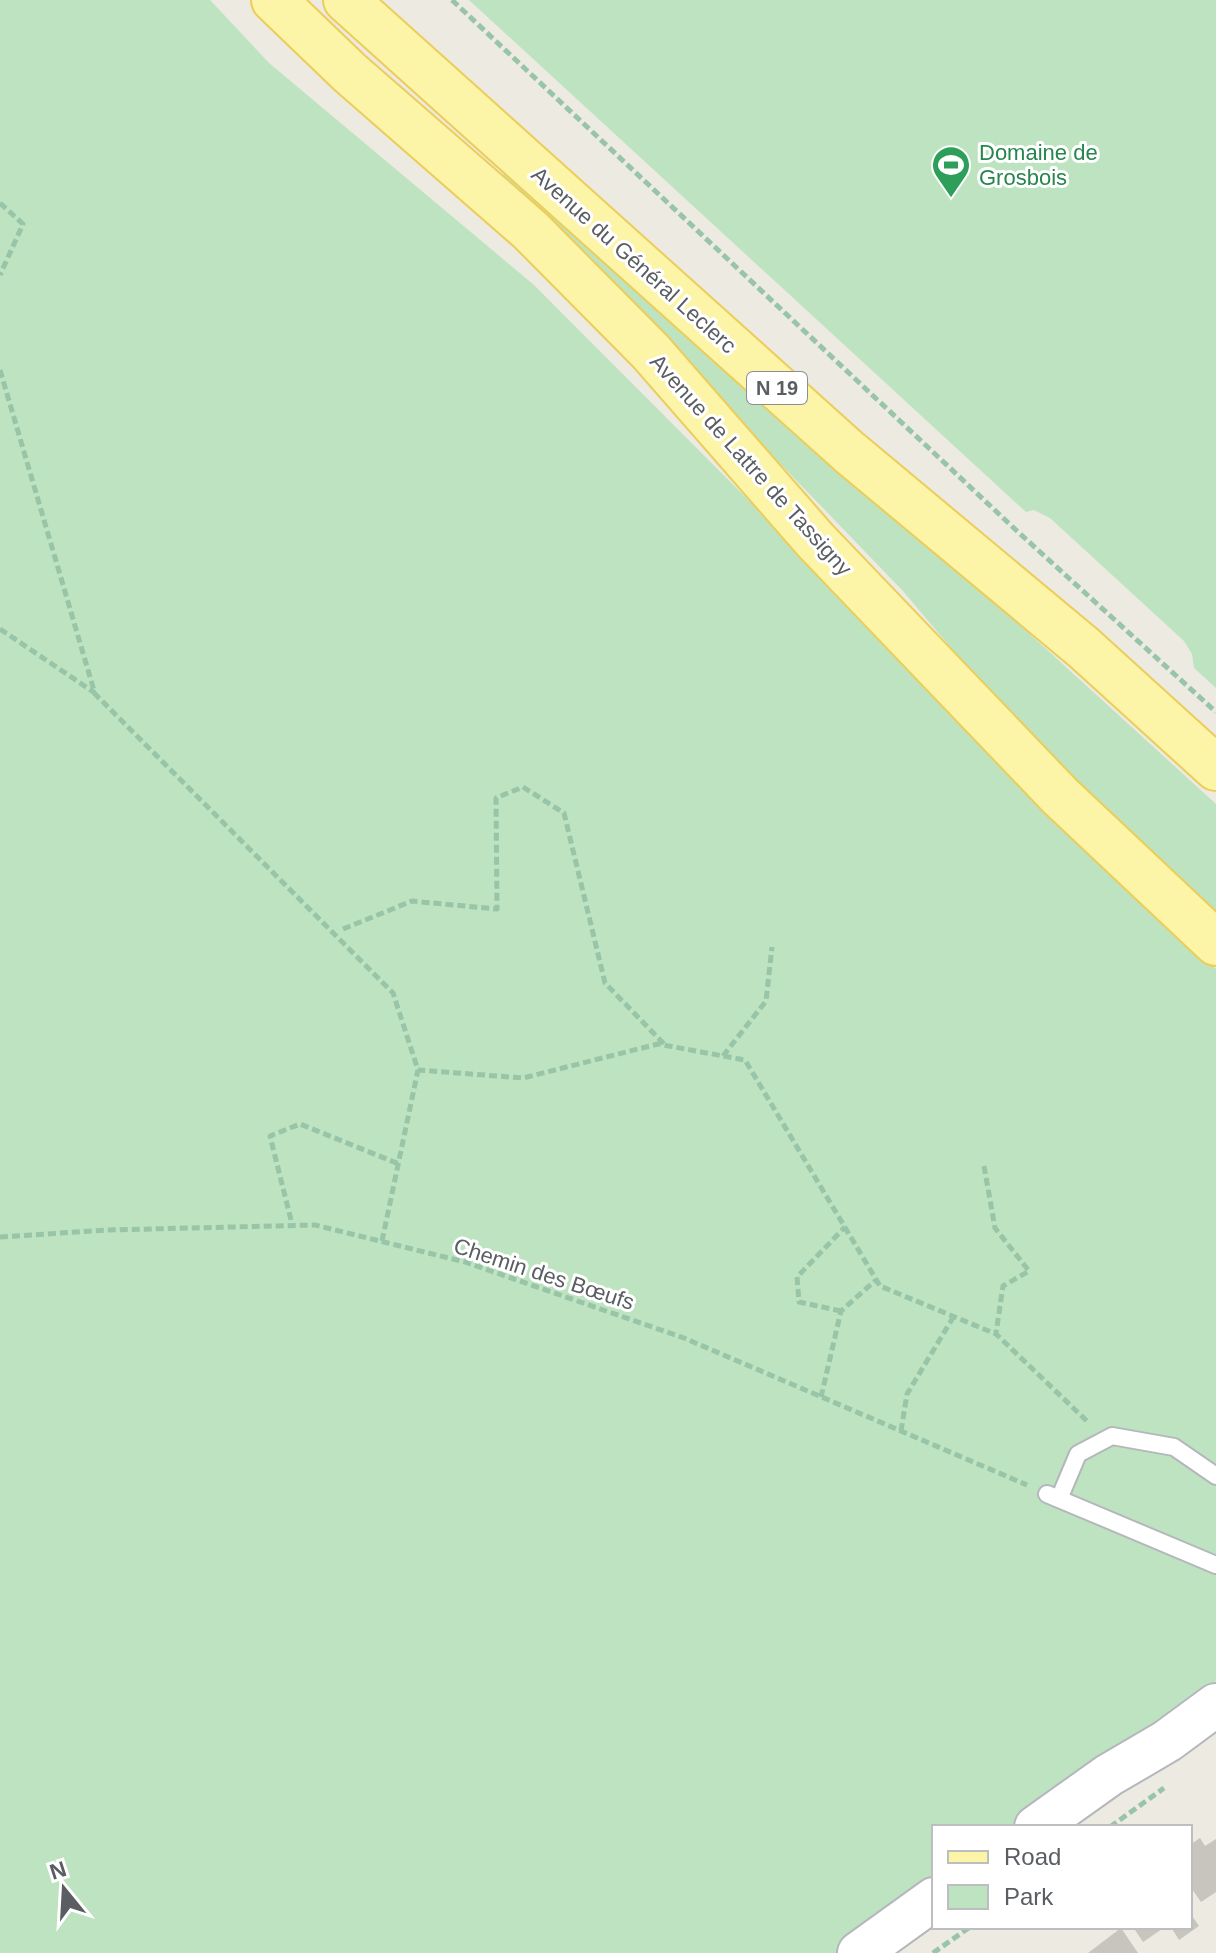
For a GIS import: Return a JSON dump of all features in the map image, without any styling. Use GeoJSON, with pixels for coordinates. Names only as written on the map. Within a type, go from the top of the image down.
{"type":"FeatureCollection","features":[{"type":"Feature","properties":{"kind":"main road","name":"Avenue de Lattre de Tassigny"},"geometry":{"type":"LineString","coordinates":[[274,0],[350,73],[552,252],[650,351],[815,540],[1060,796],[1216,943]]}},
{"type":"Feature","properties":{"kind":"main road","name":"Avenue du Général Leclerc"},"geometry":{"type":"LineString","coordinates":[[346,0],[837,442],[1084,648],[1216,768]]}},
{"type":"Feature","properties":{"kind":"main road"},"geometry":{"type":"LineString","coordinates":[[1039,1825],[1216,1705]]}},
{"type":"Feature","properties":{"kind":"main road"},"geometry":{"type":"LineString","coordinates":[[1085,1825],[1216,1730]]}},
{"type":"Feature","properties":{"kind":"main road"},"geometry":{"type":"LineString","coordinates":[[859,1953],[932,1900]]}},
{"type":"Feature","properties":{"kind":"main road"},"geometry":{"type":"LineString","coordinates":[[908,1953],[941,1929]]}},
{"type":"Feature","properties":{"kind":"lane"},"geometry":{"type":"LineString","coordinates":[[1216,1476],[1174,1447],[1112,1436],[1078,1454],[1053,1496],[1216,1565]]}},
{"type":"Feature","properties":{"kind":"path"},"geometry":{"type":"LineString","coordinates":[[452,0],[1017,531],[1216,712]]}},
{"type":"Feature","properties":{"kind":"path"},"geometry":{"type":"LineString","coordinates":[[0,203],[23,224],[0,275]]}},
{"type":"Feature","properties":{"kind":"path"},"geometry":{"type":"LineString","coordinates":[[0,370],[95,694]]}},
{"type":"Feature","properties":{"kind":"path"},"geometry":{"type":"LineString","coordinates":[[0,629],[95,694],[393,993],[418,1070],[382,1241]]}},
{"type":"Feature","properties":{"kind":"path"},"geometry":{"type":"LineString","coordinates":[[343,929],[412,901],[497,909],[496,798],[523,787],[564,813],[605,983],[666,1046]]}},
{"type":"Feature","properties":{"kind":"path"},"geometry":{"type":"LineString","coordinates":[[723,1056],[766,1001],[772,947]]}},
{"type":"Feature","properties":{"kind":"path"},"geometry":{"type":"LineString","coordinates":[[418,1070],[523,1078],[658,1044],[745,1060],[880,1286],[996,1334],[1098,1432]]}},
{"type":"Feature","properties":{"kind":"path"},"geometry":{"type":"LineString","coordinates":[[291,1220],[270,1136],[300,1124],[399,1164]]}},
{"type":"Feature","properties":{"kind":"path"},"geometry":{"type":"LineString","coordinates":[[984,1166],[995,1228],[1029,1271],[1003,1286],[996,1334]]}},
{"type":"Feature","properties":{"kind":"path","name":"Chemin des Bœufs"},"geometry":{"type":"LineString","coordinates":[[0,1237],[108,1230],[315,1225],[382,1241],[465,1262],[684,1338],[1053,1496]]}},
{"type":"Feature","properties":{"kind":"path"},"geometry":{"type":"LineString","coordinates":[[841,1311],[799,1302],[797,1277],[845,1227]]}},
{"type":"Feature","properties":{"kind":"path"},"geometry":{"type":"LineString","coordinates":[[821,1397],[841,1311],[876,1280]]}},
{"type":"Feature","properties":{"kind":"path"},"geometry":{"type":"LineString","coordinates":[[901,1431],[907,1394],[954,1316]]}},
{"type":"Feature","properties":{"kind":"path"},"geometry":{"type":"LineString","coordinates":[[933,1953],[967,1929]]}},
{"type":"Feature","properties":{"kind":"green space"},"geometry":{"type":"Polygon","coordinates":[[[0,0],[210,0],[269,63],[534,285],[1216,969],[1216,1681],[1016,1825],[932,1825],[932,1885],[838,1953],[0,1953],[0,0]]]}},
{"type":"Feature","properties":{"kind":"green space","name":"Domaine de Grosbois"},"geometry":{"type":"Polygon","coordinates":[[[469,0],[1216,0],[1216,688],[1194,668],[1192,654],[1184,641],[1050,518],[1034,510],[1026,512],[469,0]]]}},
{"type":"Feature","properties":{"kind":"green space"},"geometry":{"type":"Polygon","coordinates":[[[521,170],[1216,804],[1216,912],[1027,738],[903,591],[502,175],[521,170]]]}},
{"type":"Feature","properties":{"kind":"building"},"geometry":{"type":"Polygon","coordinates":[[[1200,1838],[1205,1846],[1216,1839],[1216,1892],[1201,1902],[1192,1889],[1192,1844],[1200,1838]]]}},
{"type":"Feature","properties":{"kind":"building"},"geometry":{"type":"Polygon","coordinates":[[[1192,1916],[1199,1926],[1179,1940],[1172,1929],[1192,1929],[1192,1916]]]}},
{"type":"Feature","properties":{"kind":"building"},"geometry":{"type":"Polygon","coordinates":[[[1122,1929],[1138,1953],[1088,1953],[1122,1929]]]}},
{"type":"Feature","properties":{"kind":"building"},"geometry":{"type":"Polygon","coordinates":[[[1134,1929],[1162,1929],[1143,1942],[1134,1929]]]}},
{"type":"Feature","properties":{"kind":"place","name":"Domaine de Grosbois"},"geometry":{"type":"Point","coordinates":[951,199]}}]}
